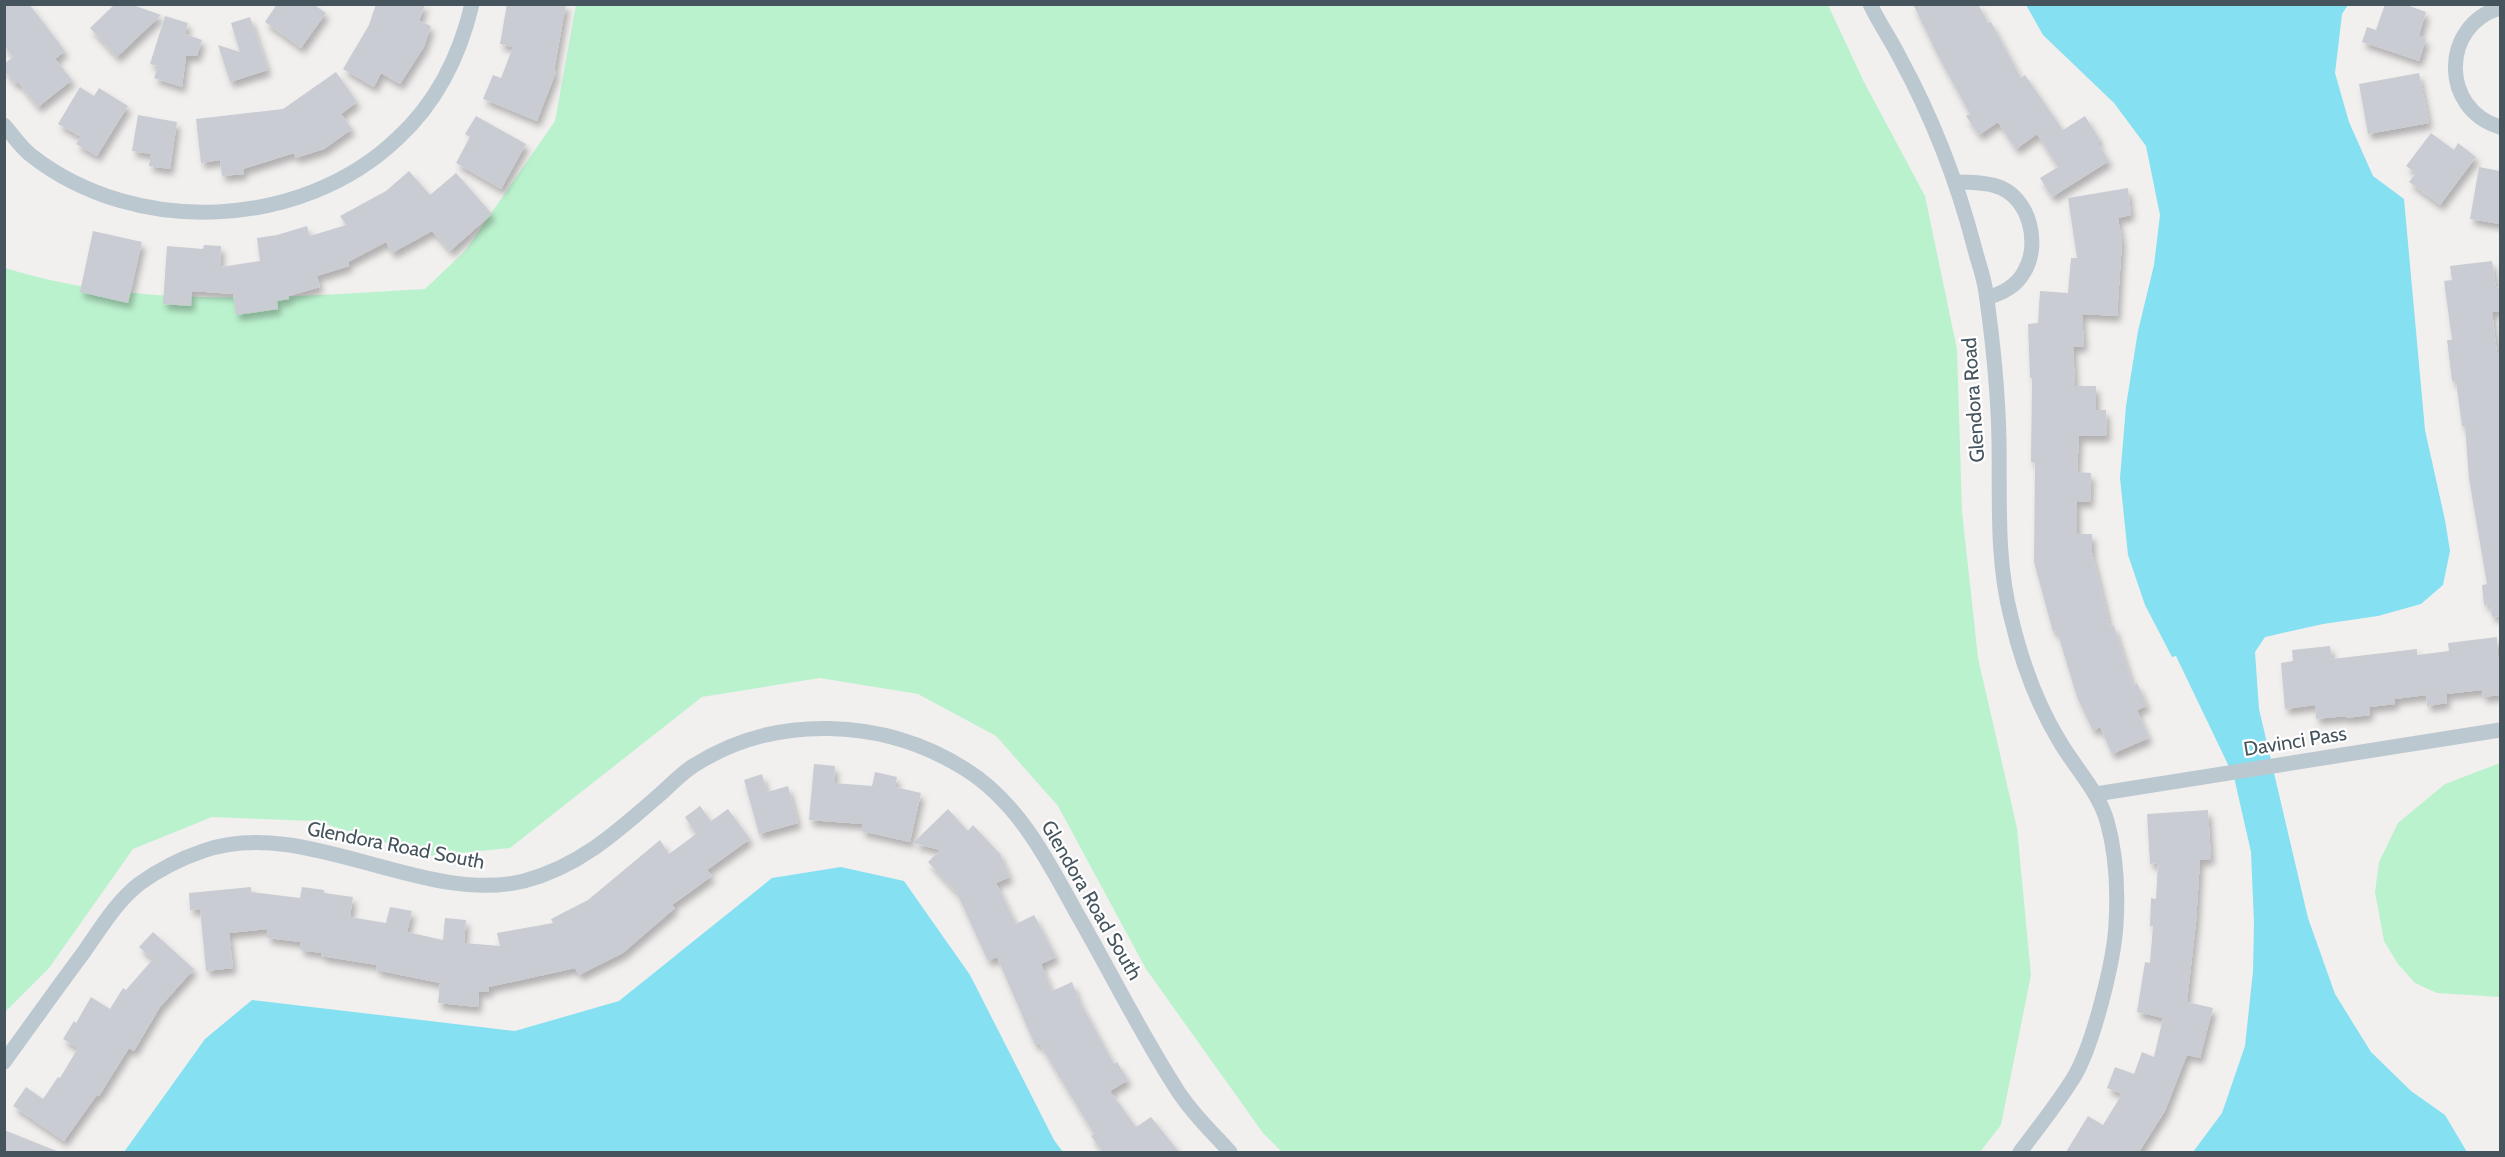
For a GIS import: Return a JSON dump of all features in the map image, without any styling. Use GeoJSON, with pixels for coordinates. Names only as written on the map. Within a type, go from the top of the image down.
{"type":"FeatureCollection","features":[{"type":"Feature","properties":{"kind":"street"},"geometry":{"type":"LineString","coordinates":[[4,125],[30,155],[63,176],[99,193],[137,205],[176,211],[216,212],[256,208],[294,198],[331,184],[365,164],[397,140],[434,96],[451,66],[472,4]]}},
{"type":"Feature","properties":{"kind":"street","name":"Glendora Road"},"geometry":{"type":"LineString","coordinates":[[1870,4],[1900,57],[1932,124],[1967,218],[1987,298],[1997,407],[2002,570],[2010,614],[2022,658],[2058,741],[2096,794]]}},
{"type":"Feature","properties":{"kind":"street"},"geometry":{"type":"LineString","coordinates":[[2500,8],[2482,16],[2467,32],[2458,51],[2456,80],[2464,102],[2482,119],[2500,127]]}},
{"type":"Feature","properties":{"kind":"street"},"geometry":{"type":"LineString","coordinates":[[1955,182],[1998,186],[2019,203],[2031,228],[2030,258],[2024,272],[2002,293],[1987,298]]}},
{"type":"Feature","properties":{"kind":"street","name":"Glendora Road South"},"geometry":{"type":"LineString","coordinates":[[4,1062],[110,915],[138,885],[175,863],[204,850],[239,844],[277,844],[451,882],[486,886],[520,882],[557,871],[599,847],[692,767],[734,744],[776,732],[805,728],[844,730],[887,735],[926,749],[964,768],[998,796],[1040,847],[1176,1088],[1230,1152]]}},
{"type":"Feature","properties":{"kind":"street","name":"Davinci Pass"},"geometry":{"type":"LineString","coordinates":[[2096,794],[2500,730]]}},
{"type":"Feature","properties":{"kind":"street"},"geometry":{"type":"LineString","coordinates":[[2020,1152],[2075,1076],[2093,1032],[2109,969],[2116,926],[2116,877],[2107,821],[2096,794]]}},
{"type":"Feature","properties":{"kind":"green space"},"geometry":{"type":"Polygon","coordinates":[[[576,5],[1828,5],[1864,82],[1925,196],[1957,349],[1962,511],[1978,658],[2017,828],[2031,975],[2001,1125],[1980,1152],[1282,1152],[1263,1133],[1146,969],[1058,806],[996,736],[918,694],[820,678],[702,697],[510,848],[431,856],[315,821],[212,817],[133,849],[49,968],[5,1012],[5,268],[56,281],[108,290],[160,295],[266,297],[425,289],[465,251],[555,121],[576,5]]]}},
{"type":"Feature","properties":{"kind":"green space"},"geometry":{"type":"Polygon","coordinates":[[[2500,763],[2500,997],[2437,993],[2415,983],[2398,964],[2384,941],[2375,892],[2379,862],[2398,823],[2445,784],[2500,763]]]}},
{"type":"Feature","properties":{"kind":"water"},"geometry":{"type":"Polygon","coordinates":[[[2026,5],[2348,5],[2342,14],[2335,73],[2349,122],[2373,176],[2404,199],[2425,430],[2450,551],[2443,585],[2421,604],[2378,616],[2323,624],[2265,637],[2255,652],[2259,709],[2308,918],[2335,994],[2371,1052],[2411,1091],[2445,1115],[2467,1152],[2193,1152],[2222,1113],[2245,1046],[2253,971],[2254,923],[2251,852],[2234,777],[2176,656],[2172,657],[2145,605],[2128,555],[2120,478],[2126,406],[2138,331],[2154,265],[2160,215],[2146,146],[2114,103],[2043,35],[2026,5]]]}},
{"type":"Feature","properties":{"kind":"water"},"geometry":{"type":"Polygon","coordinates":[[[841,867],[904,881],[970,975],[1054,1140],[1063,1152],[124,1152],[205,1039],[252,1000],[515,1031],[619,1001],[772,878],[841,867]]]}},
{"type":"Feature","properties":{"kind":"building"},"geometry":{"type":"Polygon","coordinates":[[[4,4],[29,4],[65,51],[55,59],[72,80],[38,107],[18,82],[15,84],[4,70],[4,64],[13,57],[4,45],[4,4]]]}},
{"type":"Feature","properties":{"kind":"building"},"geometry":{"type":"Polygon","coordinates":[[[115,4],[130,4],[161,15],[117,57],[90,28],[115,4]]]}},
{"type":"Feature","properties":{"kind":"building"},"geometry":{"type":"Polygon","coordinates":[[[277,4],[313,4],[326,13],[301,48],[265,22],[277,4]]]}},
{"type":"Feature","properties":{"kind":"building"},"geometry":{"type":"Polygon","coordinates":[[[376,4],[425,4],[419,21],[431,26],[424,47],[400,84],[381,73],[374,87],[343,69],[369,25],[376,4]]]}},
{"type":"Feature","properties":{"kind":"building"},"geometry":{"type":"Polygon","coordinates":[[[507,4],[566,4],[554,71],[556,72],[537,121],[483,99],[493,75],[501,78],[513,47],[500,44],[507,4]]]}},
{"type":"Feature","properties":{"kind":"building"},"geometry":{"type":"Polygon","coordinates":[[[1913,4],[1978,4],[1988,23],[1991,22],[2021,78],[2025,75],[2063,130],[2085,116],[2100,140],[2097,142],[2109,161],[2052,197],[2040,178],[2058,167],[2037,134],[2016,149],[1998,122],[1979,135],[1966,116],[1970,114],[1913,4]]]}},
{"type":"Feature","properties":{"kind":"building"},"geometry":{"type":"Polygon","coordinates":[[[2385,4],[2404,4],[2426,12],[2419,36],[2426,39],[2419,61],[2362,42],[2367,27],[2376,30],[2385,4]]]}},
{"type":"Feature","properties":{"kind":"building"},"geometry":{"type":"Polygon","coordinates":[[[165,16],[188,23],[185,34],[202,40],[197,56],[186,56],[182,87],[154,78],[158,66],[150,64],[165,16]]]}},
{"type":"Feature","properties":{"kind":"building"},"geometry":{"type":"Polygon","coordinates":[[[250,17],[268,70],[230,82],[218,45],[240,52],[231,23],[250,17]]]}},
{"type":"Feature","properties":{"kind":"building"},"geometry":{"type":"Polygon","coordinates":[[[336,72],[357,102],[341,114],[352,129],[324,149],[296,158],[294,153],[243,169],[244,174],[222,176],[220,160],[201,163],[196,119],[283,109],[336,72]]]}},
{"type":"Feature","properties":{"kind":"building"},"geometry":{"type":"Polygon","coordinates":[[[2419,73],[2429,123],[2368,134],[2359,84],[2419,73]]]}},
{"type":"Feature","properties":{"kind":"building"},"geometry":{"type":"Polygon","coordinates":[[[80,87],[94,96],[99,88],[128,106],[97,156],[76,144],[81,137],[58,124],[80,87]]]}},
{"type":"Feature","properties":{"kind":"building"},"geometry":{"type":"Polygon","coordinates":[[[138,115],[177,122],[170,169],[149,166],[151,154],[132,151],[138,115]]]}},
{"type":"Feature","properties":{"kind":"building"},"geometry":{"type":"Polygon","coordinates":[[[476,116],[526,144],[501,189],[456,163],[470,137],[465,134],[476,116]]]}},
{"type":"Feature","properties":{"kind":"building"},"geometry":{"type":"Polygon","coordinates":[[[2431,133],[2454,150],[2458,143],[2476,157],[2440,205],[2409,182],[2416,173],[2406,166],[2431,133]]]}},
{"type":"Feature","properties":{"kind":"building"},"geometry":{"type":"Polygon","coordinates":[[[2479,167],[2500,171],[2500,224],[2470,219],[2479,167]]]}},
{"type":"Feature","properties":{"kind":"building"},"geometry":{"type":"Polygon","coordinates":[[[409,171],[430,195],[456,173],[492,214],[450,251],[432,231],[392,253],[386,242],[348,262],[349,266],[317,276],[320,287],[289,296],[289,299],[277,301],[278,309],[236,315],[233,294],[192,291],[191,306],[163,304],[167,246],[203,249],[204,245],[221,246],[220,267],[260,261],[257,238],[307,226],[310,236],[346,225],[340,216],[386,191],[409,171]]]}},
{"type":"Feature","properties":{"kind":"building"},"geometry":{"type":"Polygon","coordinates":[[[2128,188],[2131,215],[2118,218],[2122,241],[2117,316],[2082,314],[2084,346],[2073,347],[2075,386],[2096,386],[2096,410],[2106,410],[2107,436],[2079,436],[2077,472],[2091,473],[2090,502],[2077,501],[2077,534],[2092,534],[2092,553],[2110,627],[2114,626],[2133,685],[2137,683],[2147,706],[2137,710],[2149,738],[2112,754],[2100,727],[2093,731],[2077,697],[2057,631],[2053,632],[2034,562],[2035,462],[2031,462],[2032,378],[2030,378],[2028,324],[2038,323],[2040,291],[2068,293],[2071,258],[2077,258],[2068,198],[2128,188]]]}},
{"type":"Feature","properties":{"kind":"building"},"geometry":{"type":"Polygon","coordinates":[[[93,231],[142,242],[128,303],[80,292],[93,231]]]}},
{"type":"Feature","properties":{"kind":"building"},"geometry":{"type":"Polygon","coordinates":[[[2492,261],[2496,288],[2500,287],[2500,311],[2492,312],[2497,353],[2500,352],[2500,616],[2492,617],[2490,604],[2484,605],[2482,585],[2487,584],[2469,479],[2465,426],[2462,426],[2456,381],[2452,381],[2447,340],[2452,340],[2444,281],[2452,280],[2450,266],[2492,261]]]}},
{"type":"Feature","properties":{"kind":"building"},"geometry":{"type":"Polygon","coordinates":[[[2497,637],[2500,695],[2483,697],[2482,690],[2446,694],[2447,703],[2427,706],[2426,695],[2395,699],[2395,704],[2369,707],[2370,715],[2346,718],[2346,716],[2316,719],[2315,705],[2285,709],[2281,663],[2293,661],[2292,650],[2330,646],[2332,659],[2417,649],[2417,655],[2449,651],[2448,643],[2497,637]]]}},
{"type":"Feature","properties":{"kind":"building"},"geometry":{"type":"Polygon","coordinates":[[[814,764],[835,766],[834,783],[872,786],[875,772],[897,777],[895,787],[921,793],[910,842],[861,831],[863,824],[809,820],[814,764]]]}},
{"type":"Feature","properties":{"kind":"building"},"geometry":{"type":"Polygon","coordinates":[[[762,774],[767,792],[788,786],[798,823],[759,834],[744,780],[762,774]]]}},
{"type":"Feature","properties":{"kind":"building"},"geometry":{"type":"Polygon","coordinates":[[[700,806],[711,821],[728,809],[750,839],[707,870],[712,876],[672,905],[675,908],[623,953],[579,975],[575,968],[489,987],[489,992],[479,991],[478,1007],[438,1003],[440,983],[376,970],[377,965],[321,956],[322,953],[300,950],[301,942],[267,938],[268,929],[229,933],[233,968],[206,971],[200,909],[190,910],[189,893],[251,887],[251,892],[300,898],[302,887],[324,890],[324,893],[353,897],[350,917],[386,923],[390,907],[412,911],[407,932],[443,940],[445,918],[466,920],[464,943],[500,946],[497,933],[553,923],[551,919],[588,900],[660,840],[669,854],[696,834],[685,817],[700,806]]]}},
{"type":"Feature","properties":{"kind":"building"},"geometry":{"type":"Polygon","coordinates":[[[948,809],[968,831],[973,825],[1000,854],[1010,877],[996,883],[1016,924],[1034,915],[1056,957],[1041,964],[1052,991],[1072,982],[1079,1000],[1114,1064],[1117,1062],[1128,1080],[1110,1091],[1136,1127],[1151,1117],[1179,1152],[1103,1152],[1091,1136],[1094,1134],[1039,1043],[1035,1045],[997,957],[988,961],[957,893],[928,862],[940,850],[913,843],[948,809]]]}},
{"type":"Feature","properties":{"kind":"building"},"geometry":{"type":"Polygon","coordinates":[[[2208,810],[2211,859],[2200,860],[2187,1002],[2213,1008],[2200,1058],[2187,1055],[2165,1111],[2139,1152],[2066,1152],[2088,1116],[2103,1125],[2122,1094],[2107,1088],[2115,1067],[2134,1074],[2142,1052],[2154,1057],[2163,1018],[2137,1012],[2145,962],[2150,963],[2153,926],[2150,926],[2151,898],[2156,899],[2158,863],[2150,864],[2147,814],[2208,810]]]}},
{"type":"Feature","properties":{"kind":"building"},"geometry":{"type":"Polygon","coordinates":[[[153,932],[194,969],[160,1007],[134,1051],[129,1048],[99,1096],[97,1095],[64,1141],[13,1106],[26,1087],[43,1099],[58,1077],[60,1078],[78,1048],[63,1039],[74,1021],[76,1023],[91,997],[110,1009],[123,988],[126,990],[153,959],[139,947],[153,932]]]}},
{"type":"Feature","properties":{"kind":"building"},"geometry":{"type":"Polygon","coordinates":[[[4,1130],[59,1152],[4,1152],[4,1130]]]}}]}
